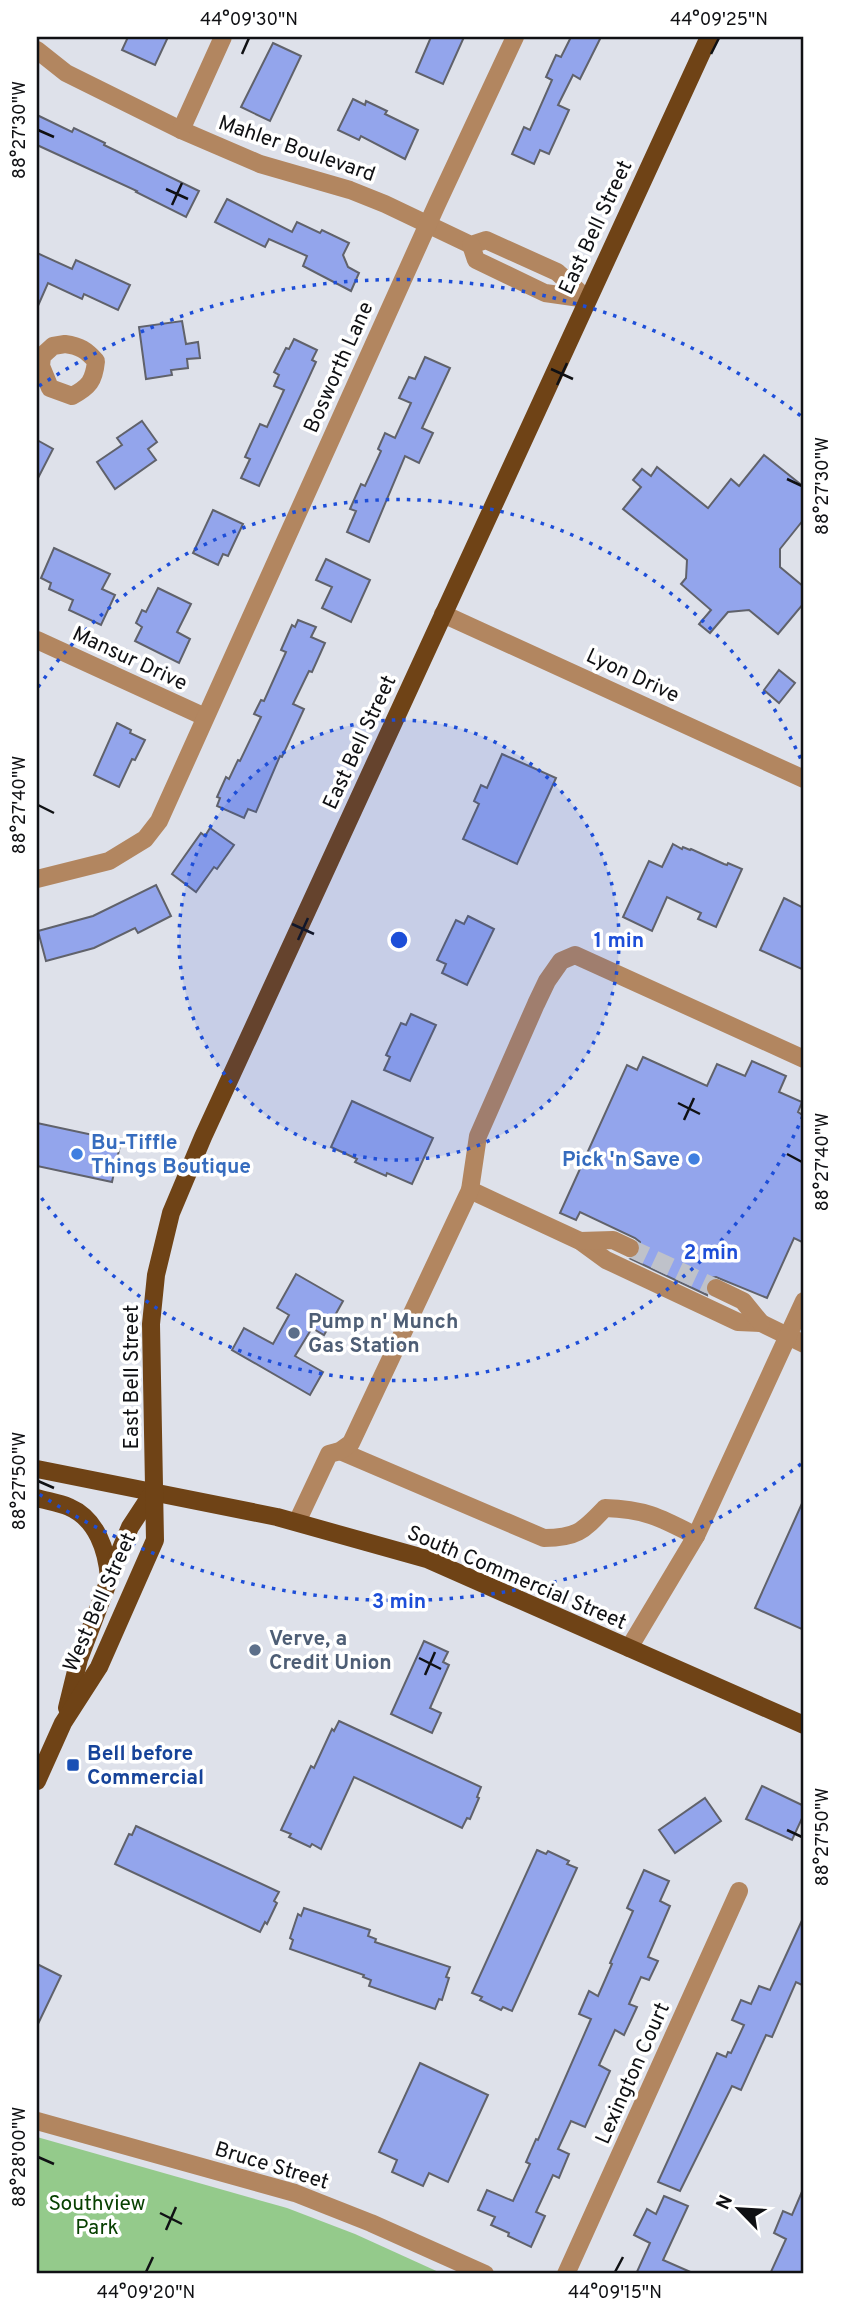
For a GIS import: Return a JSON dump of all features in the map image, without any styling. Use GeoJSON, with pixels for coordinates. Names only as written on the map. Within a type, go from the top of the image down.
{"type":"FeatureCollection","features":[{"type":"Feature","properties":{"kind":"main road","name":"East Bell Street"},"geometry":{"type":"LineString","coordinates":[[153,1492],[155,1444],[151,1324],[156,1275],[170,1213],[709,37]]}},
{"type":"Feature","properties":{"kind":"main road","name":"South Commercial Street"},"geometry":{"type":"LineString","coordinates":[[37,1469],[297,1522],[427,1559],[804,1725]]}},
{"type":"Feature","properties":{"kind":"main road","name":"West Bell Street"},"geometry":{"type":"LineString","coordinates":[[63,1723],[79,1659],[109,1580],[130,1527],[153,1492]]}},
{"type":"Feature","properties":{"kind":"main road","name":"West Bell Street"},"geometry":{"type":"LineString","coordinates":[[37,1781],[63,1723],[99,1667],[155,1540],[153,1492]]}},
{"type":"Feature","properties":{"kind":"main road"},"geometry":{"type":"LineString","coordinates":[[37,1498],[68,1507],[90,1523],[102,1546],[109,1580]]}},
{"type":"Feature","properties":{"kind":"street"},"geometry":{"type":"LineString","coordinates":[[181,130],[223,37]]}},
{"type":"Feature","properties":{"kind":"street","name":"Bosworth Lane"},"geometry":{"type":"LineString","coordinates":[[37,879],[109,861],[145,839],[159,821],[515,37]]}},
{"type":"Feature","properties":{"kind":"street","name":"Mahler Boulevard"},"geometry":{"type":"LineString","coordinates":[[37,50],[66,73],[181,130],[260,164],[350,190],[386,204],[471,245],[476,260],[545,292],[587,299]]}},
{"type":"Feature","properties":{"kind":"street","name":"Lyon Drive"},"geometry":{"type":"LineString","coordinates":[[443,614],[804,779]]}},
{"type":"Feature","properties":{"kind":"street","name":"Mansur Drive"},"geometry":{"type":"LineString","coordinates":[[37,640],[205,717]]}},
{"type":"Feature","properties":{"kind":"street"},"geometry":{"type":"LineString","coordinates":[[297,1522],[329,1454],[341,1451],[351,1443],[470,1190],[478,1136],[536,1004],[561,961],[575,955],[804,1059]]}},
{"type":"Feature","properties":{"kind":"street"},"geometry":{"type":"LineString","coordinates":[[470,1190],[580,1241],[606,1260],[738,1322],[761,1323],[796,1340]]}},
{"type":"Feature","properties":{"kind":"street"},"geometry":{"type":"LineString","coordinates":[[580,1241],[612,1240],[630,1248]]}},
{"type":"Feature","properties":{"kind":"street"},"geometry":{"type":"LineString","coordinates":[[716,1288],[743,1301],[761,1323]]}},
{"type":"Feature","properties":{"kind":"street"},"geometry":{"type":"LineString","coordinates":[[629,1648],[696,1536],[796,1340],[804,1301]]}},
{"type":"Feature","properties":{"kind":"street"},"geometry":{"type":"LineString","coordinates":[[341,1451],[544,1538],[567,1538],[586,1528],[605,1507],[632,1509],[653,1515],[696,1536]]}},
{"type":"Feature","properties":{"kind":"street","name":"Lexington Court"},"geometry":{"type":"LineString","coordinates":[[566,2274],[739,1891]]}},
{"type":"Feature","properties":{"kind":"street","name":"Bruce Street"},"geometry":{"type":"LineString","coordinates":[[37,2121],[295,2193],[383,2228],[485,2274]]}},
{"type":"Feature","properties":{"kind":"green space","name":"Southview Park"},"geometry":{"type":"Polygon","coordinates":[[[37,2137],[287,2208],[355,2234],[443,2274],[37,2274],[37,2137]]]}},
{"type":"Feature","properties":{"kind":"building"},"geometry":{"type":"Polygon","coordinates":[[[128,37],[168,37],[155,65],[122,50],[128,37]]]}},
{"type":"Feature","properties":{"kind":"building"},"geometry":{"type":"Polygon","coordinates":[[[431,37],[464,37],[443,84],[416,72],[431,37]]]}},
{"type":"Feature","properties":{"kind":"building"},"geometry":{"type":"Polygon","coordinates":[[[571,37],[601,37],[580,79],[573,75],[558,105],[569,110],[549,154],[540,150],[534,164],[512,154],[524,127],[530,130],[552,80],[546,77],[556,55],[561,57],[571,37]]]}},
{"type":"Feature","properties":{"kind":"building"},"geometry":{"type":"Polygon","coordinates":[[[273,43],[301,56],[270,121],[241,107],[273,43]]]}},
{"type":"Feature","properties":{"kind":"building"},"geometry":{"type":"Polygon","coordinates":[[[353,99],[365,105],[366,101],[387,111],[385,114],[418,130],[405,159],[361,136],[359,140],[338,130],[353,99]]]}},
{"type":"Feature","properties":{"kind":"building"},"geometry":{"type":"Polygon","coordinates":[[[37,115],[72,132],[74,128],[199,191],[186,217],[37,145],[37,115]]]}},
{"type":"Feature","properties":{"kind":"building"},"geometry":{"type":"Polygon","coordinates":[[[227,199],[292,232],[297,222],[349,243],[343,255],[348,267],[359,273],[351,291],[303,266],[307,256],[269,239],[265,247],[215,222],[227,199]]]}},
{"type":"Feature","properties":{"kind":"building"},"geometry":{"type":"Polygon","coordinates":[[[37,253],[72,269],[76,260],[130,285],[118,310],[84,294],[82,299],[48,283],[37,308],[37,253]]]}},
{"type":"Feature","properties":{"kind":"building"},"geometry":{"type":"Polygon","coordinates":[[[182,321],[186,344],[198,342],[200,358],[187,359],[188,368],[171,370],[172,375],[146,379],[139,327],[182,321]]]}},
{"type":"Feature","properties":{"kind":"building"},"geometry":{"type":"Polygon","coordinates":[[[294,339],[317,350],[312,360],[316,362],[259,486],[241,478],[250,459],[245,457],[260,424],[267,427],[284,390],[274,386],[279,375],[274,372],[286,348],[289,349],[294,339]]]}},
{"type":"Feature","properties":{"kind":"building"},"geometry":{"type":"Polygon","coordinates":[[[425,357],[450,368],[422,428],[433,433],[419,463],[405,456],[369,542],[347,532],[356,511],[350,509],[361,484],[365,486],[381,451],[378,449],[385,433],[395,438],[411,403],[399,398],[409,377],[415,379],[425,357]]]}},
{"type":"Feature","properties":{"kind":"building"},"geometry":{"type":"Polygon","coordinates":[[[142,421],[157,442],[148,449],[156,460],[115,489],[97,462],[122,445],[117,438],[142,421]]]}},
{"type":"Feature","properties":{"kind":"building"},"geometry":{"type":"Polygon","coordinates":[[[37,440],[53,449],[37,480],[37,440]]]}},
{"type":"Feature","properties":{"kind":"building"},"geometry":{"type":"Polygon","coordinates":[[[764,455],[804,487],[804,519],[780,549],[780,567],[804,587],[804,603],[778,634],[749,610],[728,612],[710,633],[699,624],[711,610],[681,584],[686,578],[687,560],[623,509],[641,487],[633,480],[642,469],[651,476],[657,467],[708,508],[731,479],[739,486],[764,455]]]}},
{"type":"Feature","properties":{"kind":"building"},"geometry":{"type":"Polygon","coordinates":[[[213,510],[243,524],[228,556],[223,554],[218,565],[193,553],[213,510]]]}},
{"type":"Feature","properties":{"kind":"building"},"geometry":{"type":"Polygon","coordinates":[[[54,548],[110,574],[102,589],[115,595],[101,625],[69,610],[73,600],[49,589],[51,583],[41,578],[54,548]]]}},
{"type":"Feature","properties":{"kind":"building"},"geometry":{"type":"Polygon","coordinates":[[[326,559],[370,580],[351,622],[322,608],[332,587],[316,580],[326,559]]]}},
{"type":"Feature","properties":{"kind":"building"},"geometry":{"type":"Polygon","coordinates":[[[158,588],[191,604],[177,632],[190,639],[179,663],[135,641],[142,627],[136,623],[142,610],[146,612],[158,588]]]}},
{"type":"Feature","properties":{"kind":"building"},"geometry":{"type":"Polygon","coordinates":[[[298,620],[316,627],[311,637],[325,643],[293,704],[304,709],[282,757],[280,756],[256,812],[248,809],[244,818],[217,806],[220,798],[217,797],[226,777],[229,779],[238,760],[240,761],[261,717],[254,714],[261,700],[264,701],[286,652],[281,650],[292,625],[295,627],[298,620]]]}},
{"type":"Feature","properties":{"kind":"building"},"geometry":{"type":"Polygon","coordinates":[[[779,670],[795,683],[779,703],[764,690],[779,670]]]}},
{"type":"Feature","properties":{"kind":"building"},"geometry":{"type":"Polygon","coordinates":[[[117,723],[145,740],[135,760],[132,759],[119,787],[94,775],[117,723]]]}},
{"type":"Feature","properties":{"kind":"building"},"geometry":{"type":"Polygon","coordinates":[[[502,754],[556,778],[517,864],[463,839],[479,804],[474,801],[481,785],[487,788],[502,754]]]}},
{"type":"Feature","properties":{"kind":"building"},"geometry":{"type":"Polygon","coordinates":[[[210,828],[234,845],[196,892],[172,874],[201,833],[205,836],[210,828]]]}},
{"type":"Feature","properties":{"kind":"building"},"geometry":{"type":"Polygon","coordinates":[[[673,844],[742,869],[716,927],[698,919],[701,913],[667,897],[652,931],[623,917],[649,861],[662,867],[673,844]]]}},
{"type":"Feature","properties":{"kind":"building"},"geometry":{"type":"Polygon","coordinates":[[[156,885],[171,916],[138,933],[135,928],[94,948],[46,961],[38,931],[93,916],[156,885]]]}},
{"type":"Feature","properties":{"kind":"building"},"geometry":{"type":"Polygon","coordinates":[[[784,898],[804,908],[804,970],[760,950],[784,898]]]}},
{"type":"Feature","properties":{"kind":"building"},"geometry":{"type":"Polygon","coordinates":[[[468,916],[494,929],[467,985],[442,973],[446,964],[437,960],[456,920],[464,924],[468,916]]]}},
{"type":"Feature","properties":{"kind":"building"},"geometry":{"type":"Polygon","coordinates":[[[411,1014],[436,1025],[410,1081],[384,1070],[390,1057],[386,1055],[401,1023],[406,1025],[411,1014]]]}},
{"type":"Feature","properties":{"kind":"building","name":"Pick 'n Save"},"geometry":{"type":"Polygon","coordinates":[[[643,1057],[707,1086],[717,1064],[745,1076],[752,1061],[786,1076],[779,1092],[802,1102],[798,1112],[804,1116],[804,1243],[794,1238],[767,1298],[716,1277],[710,1278],[706,1284],[707,1295],[631,1259],[637,1257],[640,1252],[640,1242],[635,1238],[580,1212],[576,1220],[560,1213],[627,1065],[637,1070],[643,1057]]]}},
{"type":"Feature","properties":{"kind":"building"},"geometry":{"type":"Polygon","coordinates":[[[352,1101],[433,1138],[412,1184],[355,1162],[357,1159],[331,1147],[352,1101]]]}},
{"type":"Feature","properties":{"kind":"building","name":"Bu-Tiffle Things Boutique"},"geometry":{"type":"Polygon","coordinates":[[[37,1123],[121,1141],[112,1182],[37,1166],[37,1123]]]}},
{"type":"Feature","properties":{"kind":"building","name":"Pump n' Munch Gas Station"},"geometry":{"type":"Polygon","coordinates":[[[296,1274],[343,1301],[324,1335],[312,1328],[295,1356],[323,1372],[310,1395],[232,1350],[244,1328],[273,1344],[289,1315],[277,1308],[296,1274]]]}},
{"type":"Feature","properties":{"kind":"building"},"geometry":{"type":"Polygon","coordinates":[[[804,1499],[804,1630],[755,1608],[804,1499]]]}},
{"type":"Feature","properties":{"kind":"building"},"geometry":{"type":"Polygon","coordinates":[[[424,1641],[448,1652],[443,1662],[449,1665],[430,1708],[441,1713],[432,1733],[391,1714],[424,1641]]]}},
{"type":"Feature","properties":{"kind":"building"},"geometry":{"type":"Polygon","coordinates":[[[339,1721],[481,1787],[470,1819],[467,1818],[462,1828],[354,1777],[321,1849],[289,1837],[291,1834],[281,1830],[311,1766],[314,1768],[332,1729],[334,1731],[339,1721]]]}},
{"type":"Feature","properties":{"kind":"building"},"geometry":{"type":"Polygon","coordinates":[[[762,1786],[804,1806],[804,1814],[792,1840],[746,1819],[762,1786]]]}},
{"type":"Feature","properties":{"kind":"building"},"geometry":{"type":"Polygon","coordinates":[[[705,1798],[721,1821],[675,1853],[659,1830],[705,1798]]]}},
{"type":"Feature","properties":{"kind":"building"},"geometry":{"type":"Polygon","coordinates":[[[136,1826],[279,1892],[267,1924],[265,1922],[260,1932],[115,1864],[129,1834],[132,1835],[136,1826]]]}},
{"type":"Feature","properties":{"kind":"building"},"geometry":{"type":"Polygon","coordinates":[[[537,1850],[546,1854],[548,1851],[577,1868],[512,2011],[503,2007],[501,2010],[472,1993],[537,1850]]]}},
{"type":"Feature","properties":{"kind":"building"},"geometry":{"type":"Polygon","coordinates":[[[644,1870],[669,1881],[660,1901],[670,1906],[648,1957],[658,1961],[649,1980],[641,1977],[629,2004],[637,2007],[624,2035],[615,2030],[599,2065],[610,2071],[585,2127],[571,2121],[558,2149],[569,2154],[559,2178],[553,2175],[536,2212],[545,2216],[531,2247],[491,2225],[495,2217],[478,2210],[487,2190],[513,2201],[530,2164],[526,2162],[591,2019],[579,2014],[589,1991],[598,1996],[633,1911],[627,1908],[644,1870]]]}},
{"type":"Feature","properties":{"kind":"building"},"geometry":{"type":"Polygon","coordinates":[[[304,1908],[370,1930],[368,1936],[376,1939],[375,1942],[450,1967],[442,2000],[439,1999],[435,2009],[369,1986],[371,1980],[363,1977],[364,1975],[290,1949],[293,1940],[290,1938],[298,1914],[301,1916],[304,1908]]]}},
{"type":"Feature","properties":{"kind":"building"},"geometry":{"type":"Polygon","coordinates":[[[804,1916],[804,1986],[796,1982],[772,2037],[766,2035],[741,2090],[732,2086],[680,2191],[658,2182],[717,2053],[726,2057],[728,2052],[731,2053],[744,2025],[732,2020],[741,2000],[751,2004],[759,1986],[770,1990],[804,1916]]]}},
{"type":"Feature","properties":{"kind":"building"},"geometry":{"type":"Polygon","coordinates":[[[37,1964],[61,1976],[37,2026],[37,1964]]]}},
{"type":"Feature","properties":{"kind":"building"},"geometry":{"type":"Polygon","coordinates":[[[420,2063],[488,2095],[448,2182],[429,2173],[423,2186],[392,2172],[397,2160],[379,2152],[420,2063]]]}},
{"type":"Feature","properties":{"kind":"building"},"geometry":{"type":"Polygon","coordinates":[[[804,2187],[804,2274],[770,2274],[786,2239],[774,2233],[783,2211],[792,2215],[804,2187]]]}},
{"type":"Feature","properties":{"kind":"building"},"geometry":{"type":"Polygon","coordinates":[[[664,2196],[688,2206],[663,2260],[695,2274],[636,2274],[650,2243],[634,2235],[647,2209],[656,2214],[664,2196]]]}},
{"type":"Feature","properties":{"kind":"tunnel"},"geometry":{"type":"LineString","coordinates":[[630,1248],[716,1288]]}},
{"type":"Feature","properties":{"kind":"place","name":"Bu-Tiffle Things Boutique"},"geometry":{"type":"Point","coordinates":[77,1154]}},
{"type":"Feature","properties":{"kind":"place","name":"Pick 'n Save"},"geometry":{"type":"Point","coordinates":[694,1159]}},
{"type":"Feature","properties":{"kind":"place","name":"Pump n' Munch Gas Station"},"geometry":{"type":"Point","coordinates":[294,1333]}},
{"type":"Feature","properties":{"kind":"place","name":"Verve, a Credit Union"},"geometry":{"type":"Point","coordinates":[255,1650]}},
{"type":"Feature","properties":{"kind":"place","name":"Bell before Commercial"},"geometry":{"type":"Point","coordinates":[73,1765]}}]}
